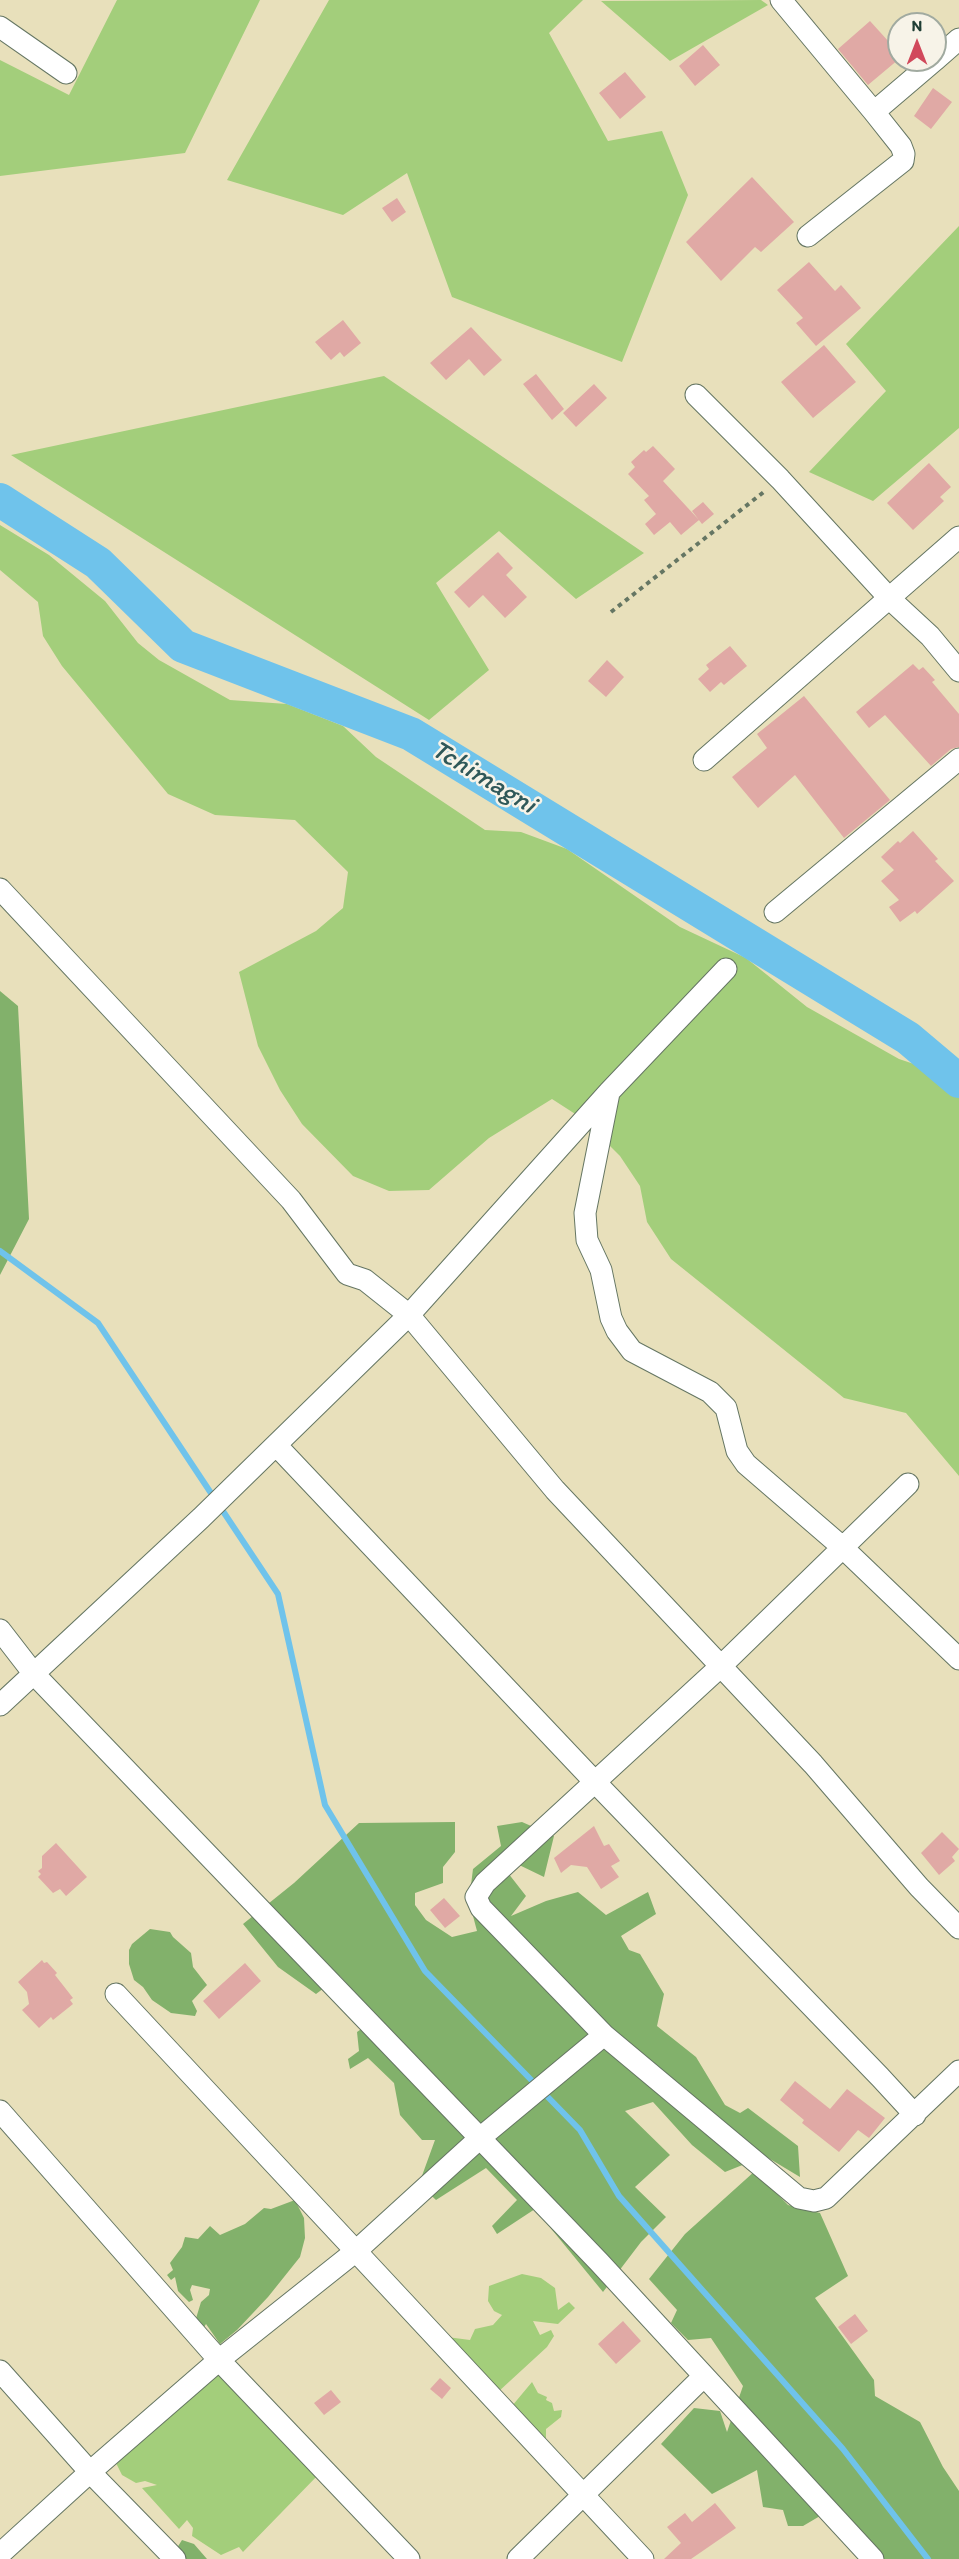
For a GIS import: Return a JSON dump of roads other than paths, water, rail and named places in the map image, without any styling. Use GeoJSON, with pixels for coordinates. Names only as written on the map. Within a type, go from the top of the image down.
{"type":"FeatureCollection","features":[{"type":"Feature","properties":{"kind":"street"},"geometry":{"type":"LineString","coordinates":[[781,0],[874,112],[901,146],[904,154],[903,161],[808,236]]}},
{"type":"Feature","properties":{"kind":"street"},"geometry":{"type":"LineString","coordinates":[[0,27],[66,72]]}},
{"type":"Feature","properties":{"kind":"street"},"geometry":{"type":"LineString","coordinates":[[947,50],[959,39]]}},
{"type":"Feature","properties":{"kind":"street"},"geometry":{"type":"LineString","coordinates":[[874,112],[921,72]]}},
{"type":"Feature","properties":{"kind":"street"},"geometry":{"type":"LineString","coordinates":[[696,395],[780,479],[890,598],[930,636],[959,671]]}},
{"type":"Feature","properties":{"kind":"street"},"geometry":{"type":"LineString","coordinates":[[704,760],[959,537]]}},
{"type":"Feature","properties":{"kind":"street"},"geometry":{"type":"LineString","coordinates":[[775,912],[959,759]]}},
{"type":"Feature","properties":{"kind":"street"},"geometry":{"type":"LineString","coordinates":[[0,889],[291,1200],[347,1274],[365,1280],[409,1316],[555,1490],[813,1764],[919,1887],[959,1928]]}},
{"type":"Feature","properties":{"kind":"street"},"geometry":{"type":"LineString","coordinates":[[0,1705],[276,1445],[409,1316],[609,1092],[726,969]]}},
{"type":"Feature","properties":{"kind":"street"},"geometry":{"type":"LineString","coordinates":[[609,1092],[585,1213],[587,1240],[601,1270],[611,1318],[617,1331],[632,1351],[710,1392],[726,1408],[737,1451],[746,1464],[842,1546],[959,1659]]}},
{"type":"Feature","properties":{"kind":"street"},"geometry":{"type":"LineString","coordinates":[[276,1445],[915,2115]]}},
{"type":"Feature","properties":{"kind":"street"},"geometry":{"type":"LineString","coordinates":[[908,1484],[720,1667],[485,1884],[476,1897],[480,1908],[604,2035],[799,2198],[814,2201],[826,2199],[959,2070]]}},
{"type":"Feature","properties":{"kind":"street"},"geometry":{"type":"LineString","coordinates":[[0,1630],[34,1674],[599,2262],[873,2559]]}},
{"type":"Feature","properties":{"kind":"street"},"geometry":{"type":"LineString","coordinates":[[116,1994],[643,2559]]}},
{"type":"Feature","properties":{"kind":"street"},"geometry":{"type":"LineString","coordinates":[[0,2554],[219,2360],[356,2251],[480,2138],[604,2035]]}},
{"type":"Feature","properties":{"kind":"street"},"geometry":{"type":"LineString","coordinates":[[0,2110],[219,2360],[409,2559]]}},
{"type":"Feature","properties":{"kind":"street"},"geometry":{"type":"LineString","coordinates":[[0,2371],[90,2472],[175,2559]]}},
{"type":"Feature","properties":{"kind":"street"},"geometry":{"type":"LineString","coordinates":[[518,2559],[584,2497],[703,2377]]}},
{"type":"Feature","properties":{"kind":"waterway","name":"Tchimagni"},"geometry":{"type":"LineString","coordinates":[[0,500],[98,563],[183,646],[411,734],[908,1038],[959,1081]]}},
{"type":"Feature","properties":{"kind":"waterway"},"geometry":{"type":"LineString","coordinates":[[0,1251],[98,1323],[278,1594],[325,1805],[425,1971],[580,2130],[619,2196],[843,2449],[928,2559]]}}]}
